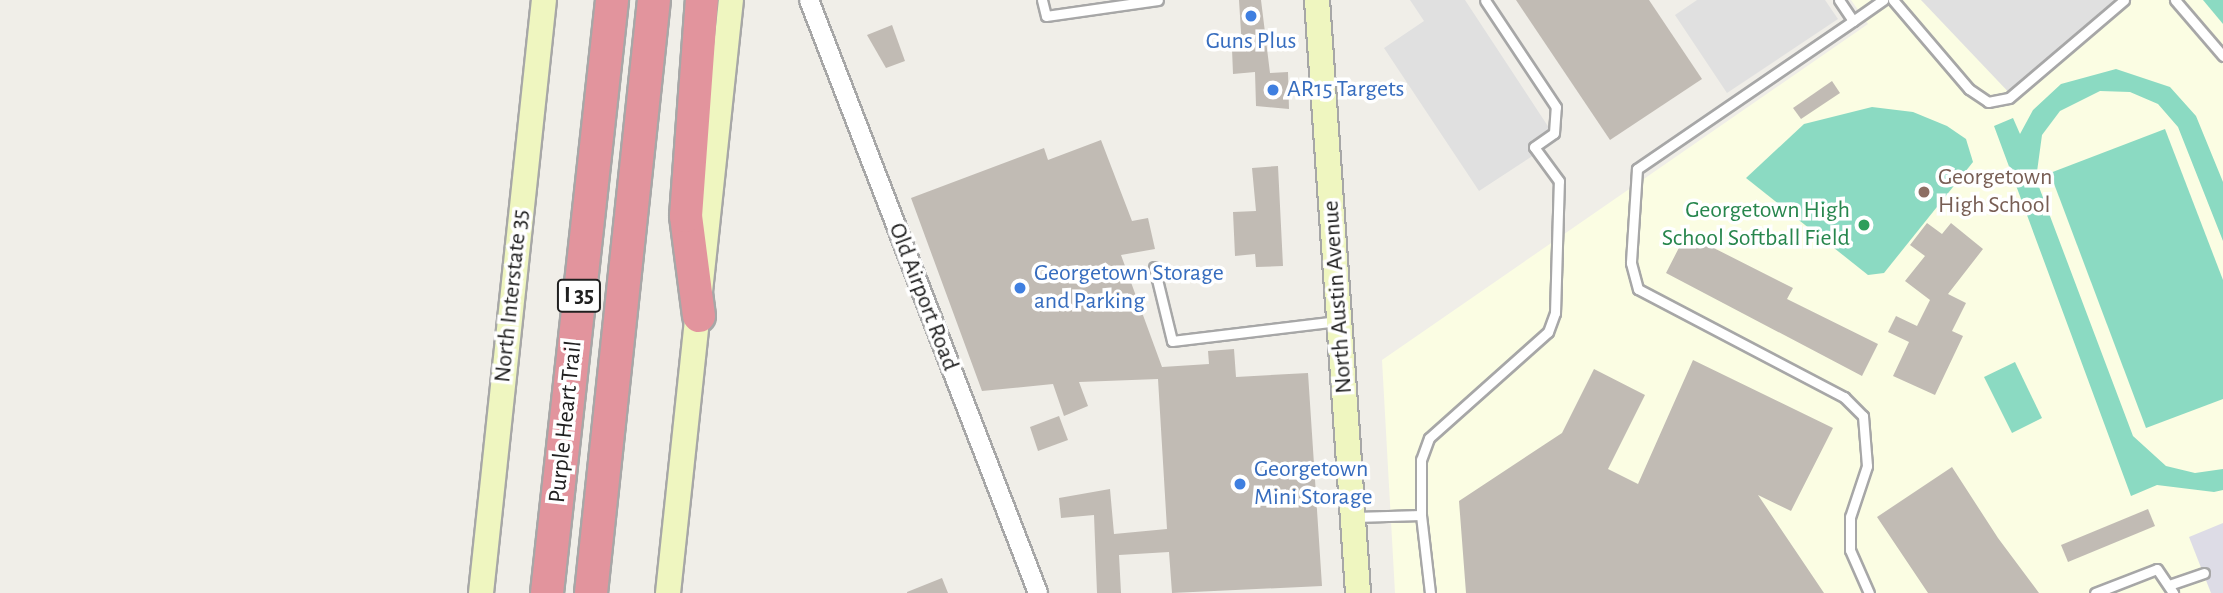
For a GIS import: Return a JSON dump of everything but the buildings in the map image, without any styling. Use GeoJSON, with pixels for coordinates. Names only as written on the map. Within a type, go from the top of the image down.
{"type":"FeatureCollection","features":[{"type":"Feature","properties":{"kind":"highway","name":"Purple Heart Trail"},"geometry":{"type":"LineString","coordinates":[[547,593],[611,0]]}},
{"type":"Feature","properties":{"kind":"highway","name":"Purple Heart Trail"},"geometry":{"type":"LineString","coordinates":[[591,593],[654,0]]}},
{"type":"Feature","properties":{"kind":"highway"},"geometry":{"type":"LineString","coordinates":[[699,316],[686,216],[702,0]]}},
{"type":"Feature","properties":{"kind":"main road","name":"North Interstate 35"},"geometry":{"type":"LineString","coordinates":[[481,593],[544,0]]}},
{"type":"Feature","properties":{"kind":"main road"},"geometry":{"type":"LineString","coordinates":[[668,593],[730,0]]}},
{"type":"Feature","properties":{"kind":"main road","name":"North Austin Avenue"},"geometry":{"type":"LineString","coordinates":[[1317,0],[1358,593]]}},
{"type":"Feature","properties":{"kind":"street","name":"Old Airport Road"},"geometry":{"type":"LineString","coordinates":[[809,0],[1038,593]]}},
{"type":"Feature","properties":{"kind":"lane"},"geometry":{"type":"LineString","coordinates":[[1042,0],[1046,16],[1158,0]]}},
{"type":"Feature","properties":{"kind":"lane"},"geometry":{"type":"LineString","coordinates":[[1430,593],[1421,515],[1421,460],[1429,439],[1548,332],[1555,313],[1559,181],[1534,148],[1553,133],[1556,107],[1485,0]]}},
{"type":"Feature","properties":{"kind":"lane"},"geometry":{"type":"LineString","coordinates":[[1839,0],[1853,21]]}},
{"type":"Feature","properties":{"kind":"lane"},"geometry":{"type":"LineString","coordinates":[[1869,593],[1850,550],[1850,517],[1867,466],[1863,416],[1844,397],[1638,289],[1632,263],[1637,169],[1883,0]]}},
{"type":"Feature","properties":{"kind":"lane"},"geometry":{"type":"LineString","coordinates":[[1893,0],[1969,89],[1988,102],[2009,98],[2124,0]]}},
{"type":"Feature","properties":{"kind":"lane"},"geometry":{"type":"LineString","coordinates":[[2175,0],[2223,56]]}},
{"type":"Feature","properties":{"kind":"lane"},"geometry":{"type":"LineString","coordinates":[[1154,267],[1172,341],[1339,321]]}},
{"type":"Feature","properties":{"kind":"lane"},"geometry":{"type":"LineString","coordinates":[[1353,517],[1421,515]]}},
{"type":"Feature","properties":{"kind":"lane"},"geometry":{"type":"LineString","coordinates":[[2095,593],[2157,569],[2171,589],[2203,573]]}},
{"type":"Feature","properties":{"kind":"shaded area"},"geometry":{"type":"Polygon","coordinates":[[[1410,0],[1465,0],[1557,140],[1479,191],[1384,48],[1424,21],[1410,0]]]}},
{"type":"Feature","properties":{"kind":"shaded area"},"geometry":{"type":"Polygon","coordinates":[[[1697,0],[1825,0],[1838,19],[1727,93],[1675,15],[1697,0]]]}},
{"type":"Feature","properties":{"kind":"shaded area","name":"Georgetown High School"},"geometry":{"type":"Polygon","coordinates":[[[1851,0],[2223,0],[2223,593],[1395,593],[1382,360],[1868,24],[1851,0]]]}},
{"type":"Feature","properties":{"kind":"shaded area"},"geometry":{"type":"Polygon","coordinates":[[[1921,0],[2132,0],[2016,100],[1921,0]]]}},
{"type":"Feature","properties":{"kind":"shaded area"},"geometry":{"type":"Polygon","coordinates":[[[2223,523],[2223,593],[2211,593],[2189,537],[2223,523]]]}},
{"type":"Feature","properties":{"kind":"green space"},"geometry":{"type":"Polygon","coordinates":[[[2203,0],[2223,0],[2223,24],[2203,0]]]}},
{"type":"Feature","properties":{"kind":"green space"},"geometry":{"type":"Polygon","coordinates":[[[2116,69],[2170,87],[2196,116],[2223,182],[2223,241],[2178,127],[2158,104],[2130,92],[2100,91],[2060,111],[2042,135],[2036,179],[2133,436],[2166,466],[2195,473],[2223,469],[2223,490],[2214,492],[2157,485],[2131,496],[1994,126],[2013,118],[2020,134],[2033,110],[2061,84],[2116,69]]]}},
{"type":"Feature","properties":{"kind":"green space","name":"Georgetown High School Softball Field"},"geometry":{"type":"Polygon","coordinates":[[[1872,107],[1913,112],[1947,126],[1966,139],[1973,162],[1884,273],[1868,275],[1746,178],[1804,124],[1872,107]]]}},
{"type":"Feature","properties":{"kind":"green space"},"geometry":{"type":"Polygon","coordinates":[[[2165,129],[2223,280],[2223,399],[2146,428],[2050,173],[2165,129]]]}},
{"type":"Feature","properties":{"kind":"green space"},"geometry":{"type":"Polygon","coordinates":[[[2015,362],[2042,418],[2012,433],[1984,377],[2015,362]]]}},
{"type":"Feature","properties":{"kind":"place","name":"Guns Plus"},"geometry":{"type":"Point","coordinates":[1251,16]}},
{"type":"Feature","properties":{"kind":"place","name":"AR15 Targets"},"geometry":{"type":"Point","coordinates":[1273,90]}},
{"type":"Feature","properties":{"kind":"place","name":"Georgetown High School"},"geometry":{"type":"Point","coordinates":[1924,192]}},
{"type":"Feature","properties":{"kind":"place","name":"Georgetown High School Softball Field"},"geometry":{"type":"Point","coordinates":[1864,225]}},
{"type":"Feature","properties":{"kind":"place","name":"Georgetown Storage and Parking"},"geometry":{"type":"Point","coordinates":[1020,288]}},
{"type":"Feature","properties":{"kind":"place","name":"Georgetown Mini Storage"},"geometry":{"type":"Point","coordinates":[1240,484]}}]}
